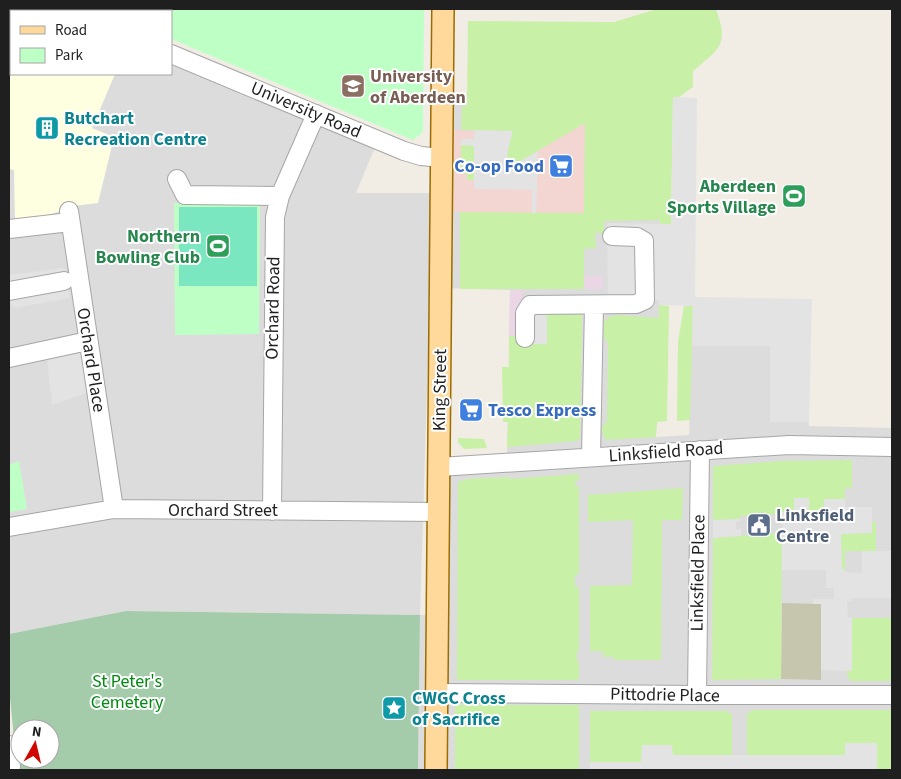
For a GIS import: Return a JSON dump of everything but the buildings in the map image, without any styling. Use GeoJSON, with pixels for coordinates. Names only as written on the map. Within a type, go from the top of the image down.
{"type":"FeatureCollection","features":[{"type":"Feature","properties":{"kind":"main road","name":"King Street"},"geometry":{"type":"LineString","coordinates":[[436,770],[443,9]]}},
{"type":"Feature","properties":{"kind":"street","name":"University Road"},"geometry":{"type":"LineString","coordinates":[[172,54],[414,154],[442,158]]}},
{"type":"Feature","properties":{"kind":"street","name":"Orchard Road"},"geometry":{"type":"LineString","coordinates":[[272,510],[275,217],[280,196],[316,114]]}},
{"type":"Feature","properties":{"kind":"street"},"geometry":{"type":"LineString","coordinates":[[177,179],[185,195],[280,196]]}},
{"type":"Feature","properties":{"kind":"street","name":"Orchard Place"},"geometry":{"type":"LineString","coordinates":[[9,229],[70,217],[114,509]]}},
{"type":"Feature","properties":{"kind":"street"},"geometry":{"type":"LineString","coordinates":[[525,338],[525,312],[530,305],[636,304],[645,300],[644,241],[637,237],[612,236]]}},
{"type":"Feature","properties":{"kind":"street"},"geometry":{"type":"LineString","coordinates":[[9,291],[64,281]]}},
{"type":"Feature","properties":{"kind":"street"},"geometry":{"type":"LineString","coordinates":[[590,457],[594,304]]}},
{"type":"Feature","properties":{"kind":"street"},"geometry":{"type":"LineString","coordinates":[[9,358],[88,340]]}},
{"type":"Feature","properties":{"kind":"street","name":"Linksfield Road"},"geometry":{"type":"LineString","coordinates":[[439,468],[790,445],[892,447]]}},
{"type":"Feature","properties":{"kind":"street","name":"Linksfield Place"},"geometry":{"type":"LineString","coordinates":[[696,696],[700,450]]}},
{"type":"Feature","properties":{"kind":"street","name":"Orchard Street"},"geometry":{"type":"LineString","coordinates":[[9,527],[114,509],[439,512]]}},
{"type":"Feature","properties":{"kind":"street","name":"Pittodrie Place"},"geometry":{"type":"LineString","coordinates":[[437,693],[696,696],[892,695]]}},
{"type":"Feature","properties":{"kind":"shaded area"},"geometry":{"type":"Polygon","coordinates":[[[9,9],[34,9],[37,10],[10,10],[10,75],[115,75],[92,128],[114,137],[98,203],[74,206],[71,203],[64,210],[21,223],[17,222],[15,218],[14,170],[9,169],[9,9]]]}},
{"type":"Feature","properties":{"kind":"shaded area"},"geometry":{"type":"Polygon","coordinates":[[[172,65],[375,147],[356,193],[433,193],[420,615],[126,611],[9,634],[9,169],[14,169],[15,218],[17,222],[92,128],[115,75],[172,75],[172,65]]]}},
{"type":"Feature","properties":{"kind":"shaded area"},"geometry":{"type":"Polygon","coordinates":[[[661,72],[656,437],[689,435],[693,306],[770,308],[770,422],[809,422],[809,426],[892,428],[892,770],[418,770],[420,615],[438,615],[439,467],[507,462],[510,290],[441,288],[442,94],[467,94],[661,72]]]}},
{"type":"Feature","properties":{"kind":"shaded area"},"geometry":{"type":"Polygon","coordinates":[[[673,97],[697,98],[695,297],[812,299],[809,422],[770,422],[770,346],[692,346],[693,306],[659,305],[659,300],[608,300],[607,223],[671,224],[673,97]]]}},
{"type":"Feature","properties":{"kind":"shaded area"},"geometry":{"type":"Polygon","coordinates":[[[585,123],[584,217],[460,224],[460,212],[443,211],[444,130],[538,132],[585,123]]]}},
{"type":"Feature","properties":{"kind":"shaded area"},"geometry":{"type":"Polygon","coordinates":[[[474,130],[513,131],[507,153],[510,162],[519,162],[538,151],[536,213],[532,213],[532,190],[474,189],[474,146],[461,145],[461,139],[474,139],[474,130]]]}},
{"type":"Feature","properties":{"kind":"shaded area"},"geometry":{"type":"Polygon","coordinates":[[[65,268],[70,298],[14,308],[9,301],[9,275],[65,268]]]}},
{"type":"Feature","properties":{"kind":"shaded area"},"geometry":{"type":"Polygon","coordinates":[[[584,276],[603,276],[603,289],[584,289],[584,276]]]}},
{"type":"Feature","properties":{"kind":"shaded area"},"geometry":{"type":"Polygon","coordinates":[[[510,290],[523,290],[522,336],[509,336],[510,290]]]}},
{"type":"Feature","properties":{"kind":"shaded area"},"geometry":{"type":"Polygon","coordinates":[[[522,311],[547,311],[547,344],[522,344],[522,311]]]}},
{"type":"Feature","properties":{"kind":"shaded area"},"geometry":{"type":"Polygon","coordinates":[[[81,352],[87,393],[52,405],[47,360],[81,352]]]}},
{"type":"Feature","properties":{"kind":"shaded area"},"geometry":{"type":"Polygon","coordinates":[[[794,498],[809,498],[809,512],[824,512],[824,499],[845,499],[845,507],[872,507],[872,533],[841,534],[842,569],[845,572],[862,573],[862,551],[892,551],[892,598],[852,598],[852,601],[847,601],[848,617],[852,618],[852,671],[821,670],[821,604],[813,604],[813,599],[834,599],[834,588],[826,588],[826,570],[782,570],[782,512],[794,512],[794,498]]]}},
{"type":"Feature","properties":{"kind":"shaded area"},"geometry":{"type":"Polygon","coordinates":[[[740,519],[740,521],[736,521],[736,529],[741,529],[741,536],[713,538],[713,520],[740,519]]]}},
{"type":"Feature","properties":{"kind":"shaded area"},"geometry":{"type":"Polygon","coordinates":[[[782,603],[821,604],[821,680],[781,679],[782,603]]]}},
{"type":"Feature","properties":{"kind":"shaded area"},"geometry":{"type":"Polygon","coordinates":[[[845,743],[877,743],[877,770],[590,770],[590,762],[641,762],[642,745],[672,745],[673,755],[845,755],[845,743]]]}},
{"type":"Feature","properties":{"kind":"green space","name":"University of Aberdeen"},"geometry":{"type":"Polygon","coordinates":[[[99,9],[424,9],[423,132],[413,140],[172,39],[172,10],[99,9]]]}},
{"type":"Feature","properties":{"kind":"green space"},"geometry":{"type":"Polygon","coordinates":[[[657,9],[716,9],[722,31],[720,45],[716,51],[693,71],[693,87],[679,97],[673,98],[671,224],[660,224],[660,220],[604,221],[604,233],[595,233],[596,248],[584,249],[584,289],[460,289],[460,212],[584,213],[585,123],[519,162],[513,163],[507,156],[512,131],[461,130],[462,106],[467,106],[468,21],[614,22],[657,9]]]}},
{"type":"Feature","properties":{"kind":"green space"},"geometry":{"type":"Polygon","coordinates":[[[461,145],[474,145],[474,180],[467,180],[467,174],[461,174],[461,145]]]}},
{"type":"Feature","properties":{"kind":"green space"},"geometry":{"type":"Polygon","coordinates":[[[174,203],[260,203],[259,334],[175,335],[174,203]]]}},
{"type":"Feature","properties":{"kind":"green space","name":"Northern Bowling Club"},"geometry":{"type":"Polygon","coordinates":[[[179,207],[257,207],[257,286],[179,286],[179,207]]]}},
{"type":"Feature","properties":{"kind":"green space"},"geometry":{"type":"Polygon","coordinates":[[[659,305],[669,306],[667,421],[657,422],[656,437],[606,440],[601,429],[607,421],[608,343],[604,337],[604,322],[609,317],[617,315],[659,318],[659,305]]]}},
{"type":"Feature","properties":{"kind":"green space"},"geometry":{"type":"Polygon","coordinates":[[[684,306],[693,306],[690,420],[677,421],[678,342],[684,306]]]}},
{"type":"Feature","properties":{"kind":"green space"},"geometry":{"type":"Polygon","coordinates":[[[547,311],[580,313],[582,315],[580,439],[576,441],[507,447],[508,422],[503,422],[502,367],[509,367],[509,336],[522,336],[547,311]]]}},
{"type":"Feature","properties":{"kind":"green space"},"geometry":{"type":"Polygon","coordinates":[[[458,438],[484,439],[487,448],[464,449],[458,442],[458,438]]]}},
{"type":"Feature","properties":{"kind":"green space"},"geometry":{"type":"Polygon","coordinates":[[[852,460],[852,488],[845,488],[845,499],[824,499],[824,512],[809,512],[809,498],[794,498],[794,512],[782,512],[782,528],[781,518],[775,518],[775,514],[740,516],[740,519],[713,520],[713,466],[781,461],[852,460]]]}},
{"type":"Feature","properties":{"kind":"green space"},"geometry":{"type":"Polygon","coordinates":[[[19,461],[27,509],[9,512],[9,465],[19,461]]]}},
{"type":"Feature","properties":{"kind":"green space"},"geometry":{"type":"Polygon","coordinates":[[[579,474],[579,480],[575,481],[575,486],[579,486],[579,574],[575,575],[575,587],[579,587],[579,650],[577,652],[577,661],[579,662],[579,680],[457,680],[458,482],[467,479],[510,477],[510,479],[579,474]]]}},
{"type":"Feature","properties":{"kind":"green space"},"geometry":{"type":"Polygon","coordinates":[[[683,488],[682,520],[662,520],[661,660],[614,660],[614,657],[603,657],[603,651],[590,651],[590,586],[632,585],[633,520],[588,522],[588,495],[683,488]]]}},
{"type":"Feature","properties":{"kind":"green space"},"geometry":{"type":"Polygon","coordinates":[[[872,522],[876,522],[876,551],[845,551],[845,570],[842,570],[841,533],[871,533],[872,522]]]}},
{"type":"Feature","properties":{"kind":"green space"},"geometry":{"type":"Polygon","coordinates":[[[782,529],[781,679],[712,680],[713,538],[776,533],[776,530],[782,529]]]}},
{"type":"Feature","properties":{"kind":"green space","name":"St Peter's Cemetery"},"geometry":{"type":"Polygon","coordinates":[[[126,611],[420,615],[418,770],[17,770],[60,769],[60,719],[12,719],[9,687],[9,634],[126,611]]]}},
{"type":"Feature","properties":{"kind":"green space"},"geometry":{"type":"Polygon","coordinates":[[[852,618],[891,618],[892,681],[850,681],[846,670],[852,670],[852,618]]]}},
{"type":"Feature","properties":{"kind":"green space"},"geometry":{"type":"Polygon","coordinates":[[[455,705],[579,705],[579,770],[455,770],[455,705]]]}},
{"type":"Feature","properties":{"kind":"green space"},"geometry":{"type":"Polygon","coordinates":[[[753,710],[892,710],[892,770],[877,770],[876,743],[845,755],[747,755],[747,714],[753,710]]]}},
{"type":"Feature","properties":{"kind":"green space"},"geometry":{"type":"Polygon","coordinates":[[[590,711],[727,711],[732,715],[732,755],[672,755],[672,745],[642,745],[642,762],[590,762],[590,711]]]}},
{"type":"Feature","properties":{"kind":"place","name":"University of Aberdeen"},"geometry":{"type":"Point","coordinates":[353,86]}},
{"type":"Feature","properties":{"kind":"place","name":"Butchart Recreation Centre"},"geometry":{"type":"Point","coordinates":[47,128]}},
{"type":"Feature","properties":{"kind":"place","name":"Co-op Food"},"geometry":{"type":"Point","coordinates":[561,166]}},
{"type":"Feature","properties":{"kind":"place","name":"Aberdeen Sports Village"},"geometry":{"type":"Point","coordinates":[794,196]}},
{"type":"Feature","properties":{"kind":"place","name":"Northern Bowling Club"},"geometry":{"type":"Point","coordinates":[218,246]}},
{"type":"Feature","properties":{"kind":"place","name":"Tesco Express"},"geometry":{"type":"Point","coordinates":[471,410]}},
{"type":"Feature","properties":{"kind":"place","name":"Linksfield Centre"},"geometry":{"type":"Point","coordinates":[759,525]}},
{"type":"Feature","properties":{"kind":"place","name":"CWGC Cross of Sacrifice"},"geometry":{"type":"Point","coordinates":[394,708]}}]}
